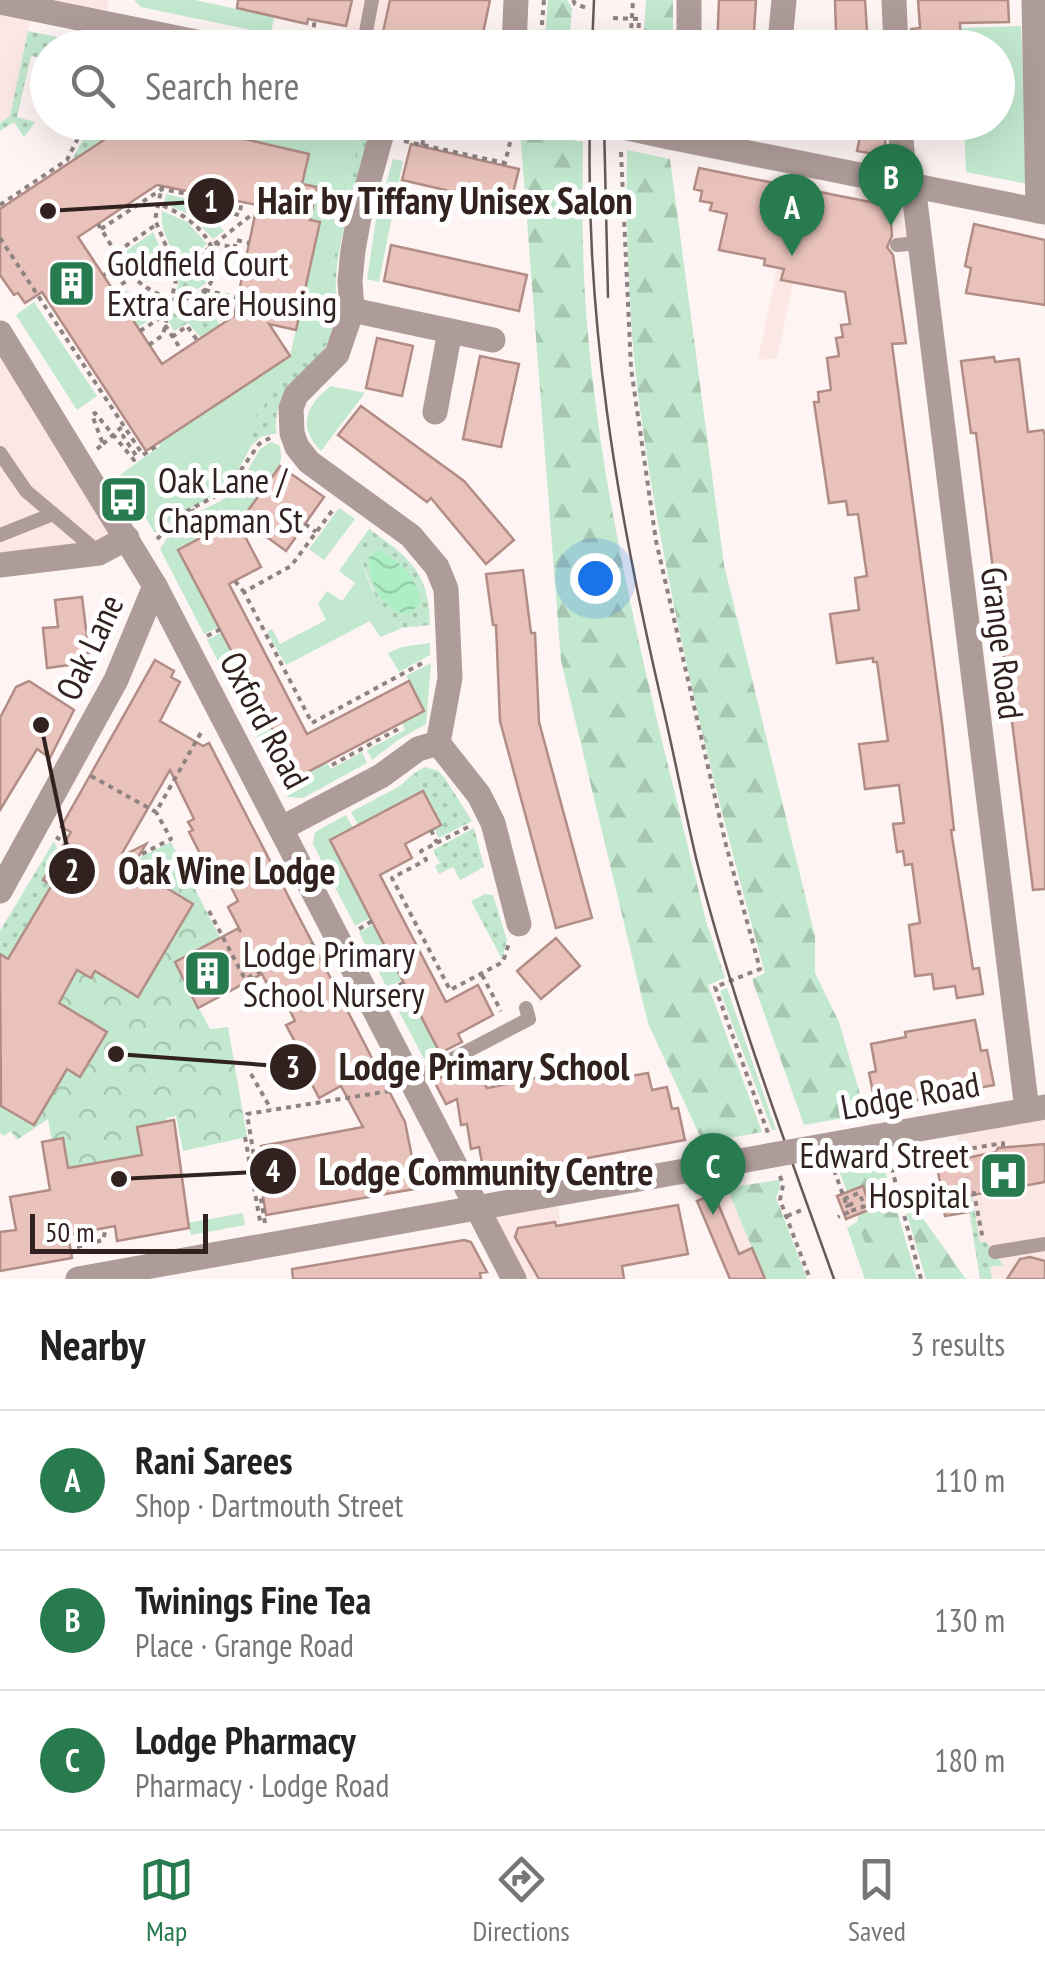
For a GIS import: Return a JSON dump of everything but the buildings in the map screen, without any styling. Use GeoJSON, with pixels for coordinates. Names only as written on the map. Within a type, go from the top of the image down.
{"type":"FeatureCollection","features":[{"type":"Feature","properties":{"kind":"street"},"geometry":{"type":"LineString","coordinates":[[515,30],[516,0]]}},
{"type":"Feature","properties":{"kind":"street"},"geometry":{"type":"LineString","coordinates":[[689,30],[690,0]]}},
{"type":"Feature","properties":{"kind":"street"},"geometry":{"type":"LineString","coordinates":[[781,30],[784,0]]}},
{"type":"Feature","properties":{"kind":"street"},"geometry":{"type":"LineString","coordinates":[[894,0],[895,30]]}},
{"type":"Feature","properties":{"kind":"street"},"geometry":{"type":"LineString","coordinates":[[709,140],[1042,212],[1034,0]]}},
{"type":"Feature","properties":{"kind":"street"},"geometry":{"type":"LineString","coordinates":[[0,2],[107,12],[166,30]]}},
{"type":"Feature","properties":{"kind":"street"},"geometry":{"type":"LineString","coordinates":[[387,140],[356,231],[350,281],[352,310],[337,354],[296,395],[291,408],[292,433],[297,448],[309,462],[411,536],[437,568],[446,589],[450,678],[438,744],[479,794],[493,823],[514,930]]}},
{"type":"Feature","properties":{"kind":"street","name":"Grange Road"},"geometry":{"type":"LineString","coordinates":[[902,140],[908,184],[908,244],[1036,1109]]}},
{"type":"Feature","properties":{"kind":"street"},"geometry":{"type":"LineString","coordinates":[[352,310],[493,340]]}},
{"type":"Feature","properties":{"kind":"street"},"geometry":{"type":"LineString","coordinates":[[434,412],[450,331]]}},
{"type":"Feature","properties":{"kind":"street","name":"Oak Lane"},"geometry":{"type":"LineString","coordinates":[[0,334],[140,540],[155,586],[116,680],[0,891]]}},
{"type":"Feature","properties":{"kind":"street"},"geometry":{"type":"LineString","coordinates":[[0,565],[98,553],[140,540]]}},
{"type":"Feature","properties":{"kind":"street","name":"Oxford Road"},"geometry":{"type":"LineString","coordinates":[[155,586],[282,828],[406,1085],[478,1207],[514,1279]]}},
{"type":"Feature","properties":{"kind":"street"},"geometry":{"type":"LineString","coordinates":[[282,828],[380,776],[418,749],[438,744]]}},
{"type":"Feature","properties":{"kind":"street","name":"Lodge Road"},"geometry":{"type":"LineString","coordinates":[[78,1279],[718,1164],[880,1146],[1036,1109]]}},
{"type":"Feature","properties":{"kind":"lane"},"geometry":{"type":"LineString","coordinates":[[366,30],[372,0]]}},
{"type":"Feature","properties":{"kind":"lane"},"geometry":{"type":"LineString","coordinates":[[0,453],[26,491],[98,553]]}},
{"type":"Feature","properties":{"kind":"lane"},"geometry":{"type":"LineString","coordinates":[[0,535],[53,514]]}},
{"type":"Feature","properties":{"kind":"lane"},"geometry":{"type":"LineString","coordinates":[[406,1085],[528,1019],[526,1008]]}},
{"type":"Feature","properties":{"kind":"lane"},"geometry":{"type":"LineString","coordinates":[[995,1252],[1045,1244]]}},
{"type":"Feature","properties":{"kind":"path"},"geometry":{"type":"LineString","coordinates":[[542,30],[544,0]]}},
{"type":"Feature","properties":{"kind":"path"},"geometry":{"type":"LineString","coordinates":[[573,0],[587,8]]}},
{"type":"Feature","properties":{"kind":"path"},"geometry":{"type":"LineString","coordinates":[[631,30],[633,0]]}},
{"type":"Feature","properties":{"kind":"path"},"geometry":{"type":"LineString","coordinates":[[613,18],[639,19],[639,30]]}},
{"type":"Feature","properties":{"kind":"path"},"geometry":{"type":"LineString","coordinates":[[313,30],[315,20]]}},
{"type":"Feature","properties":{"kind":"path"},"geometry":{"type":"LineString","coordinates":[[0,204],[67,160],[77,140]]}},
{"type":"Feature","properties":{"kind":"path"},"geometry":{"type":"LineString","coordinates":[[411,140],[505,163],[510,140]]}},
{"type":"Feature","properties":{"kind":"path"},"geometry":{"type":"LineString","coordinates":[[422,145],[423,140]]}},
{"type":"Feature","properties":{"kind":"path"},"geometry":{"type":"LineString","coordinates":[[623,140],[622,226],[631,368],[656,541],[726,845],[760,970],[715,987],[770,1140]]}},
{"type":"Feature","properties":{"kind":"path"},"geometry":{"type":"LineString","coordinates":[[159,204],[191,220],[213,245],[217,274],[204,291],[184,299],[148,288],[134,276],[100,226],[162,187],[197,196]]}},
{"type":"Feature","properties":{"kind":"path"},"geometry":{"type":"LineString","coordinates":[[149,345],[163,335],[175,275],[157,224],[162,187]]}},
{"type":"Feature","properties":{"kind":"path"},"geometry":{"type":"LineString","coordinates":[[206,198],[228,203],[226,212],[243,221]]}},
{"type":"Feature","properties":{"kind":"path"},"geometry":{"type":"LineString","coordinates":[[238,215],[242,202]]}},
{"type":"Feature","properties":{"kind":"path"},"geometry":{"type":"LineString","coordinates":[[175,275],[243,221],[254,217]]}},
{"type":"Feature","properties":{"kind":"path"},"geometry":{"type":"LineString","coordinates":[[117,252],[157,224]]}},
{"type":"Feature","properties":{"kind":"path"},"geometry":{"type":"LineString","coordinates":[[0,238],[143,455],[158,445]]}},
{"type":"Feature","properties":{"kind":"path"},"geometry":{"type":"LineString","coordinates":[[246,258],[233,255],[234,248],[236,240],[249,244]]}},
{"type":"Feature","properties":{"kind":"path"},"geometry":{"type":"LineString","coordinates":[[213,245],[234,248]]}},
{"type":"Feature","properties":{"kind":"path"},"geometry":{"type":"LineString","coordinates":[[104,275],[123,261]]}},
{"type":"Feature","properties":{"kind":"path"},"geometry":{"type":"LineString","coordinates":[[113,290],[134,276]]}},
{"type":"Feature","properties":{"kind":"path"},"geometry":{"type":"LineString","coordinates":[[204,291],[238,298]]}},
{"type":"Feature","properties":{"kind":"path"},"geometry":{"type":"LineString","coordinates":[[204,291],[224,322]]}},
{"type":"Feature","properties":{"kind":"path"},"geometry":{"type":"LineString","coordinates":[[140,331],[168,312]]}},
{"type":"Feature","properties":{"kind":"path"},"geometry":{"type":"LineString","coordinates":[[165,325],[182,351]]}},
{"type":"Feature","properties":{"kind":"path"},"geometry":{"type":"LineString","coordinates":[[172,337],[188,326],[198,340]]}},
{"type":"Feature","properties":{"kind":"path"},"geometry":{"type":"LineString","coordinates":[[124,426],[113,435],[100,446],[92,415],[95,412],[113,435],[134,460],[137,457],[123,436],[128,432]]}},
{"type":"Feature","properties":{"kind":"path"},"geometry":{"type":"LineString","coordinates":[[140,540],[219,496],[237,478],[259,444],[280,437]]}},
{"type":"Feature","properties":{"kind":"path"},"geometry":{"type":"LineString","coordinates":[[237,478],[260,495]]}},
{"type":"Feature","properties":{"kind":"path"},"geometry":{"type":"LineString","coordinates":[[244,592],[291,566],[338,502]]}},
{"type":"Feature","properties":{"kind":"path"},"geometry":{"type":"LineString","coordinates":[[192,510],[205,535]]}},
{"type":"Feature","properties":{"kind":"path"},"geometry":{"type":"LineString","coordinates":[[305,524],[316,532]]}},
{"type":"Feature","properties":{"kind":"path"},"geometry":{"type":"LineString","coordinates":[[235,581],[314,731]]}},
{"type":"Feature","properties":{"kind":"path"},"geometry":{"type":"LineString","coordinates":[[246,616],[254,612]]}},
{"type":"Feature","properties":{"kind":"path"},"geometry":{"type":"LineString","coordinates":[[202,639],[220,630]]}},
{"type":"Feature","properties":{"kind":"path"},"geometry":{"type":"LineString","coordinates":[[312,723],[435,657]]}},
{"type":"Feature","properties":{"kind":"path"},"geometry":{"type":"LineString","coordinates":[[278,678],[286,674]]}},
{"type":"Feature","properties":{"kind":"path"},"geometry":{"type":"LineString","coordinates":[[376,688],[380,696]]}},
{"type":"Feature","properties":{"kind":"path"},"geometry":{"type":"LineString","coordinates":[[234,700],[252,691]]}},
{"type":"Feature","properties":{"kind":"path"},"geometry":{"type":"LineString","coordinates":[[156,812],[202,729],[210,723]]}},
{"type":"Feature","properties":{"kind":"path"},"geometry":{"type":"LineString","coordinates":[[332,765],[400,728]]}},
{"type":"Feature","properties":{"kind":"path"},"geometry":{"type":"LineString","coordinates":[[88,774],[156,812],[171,839],[142,854]]}},
{"type":"Feature","properties":{"kind":"path"},"geometry":{"type":"LineString","coordinates":[[392,878],[426,860],[421,852],[476,822]]}},
{"type":"Feature","properties":{"kind":"path"},"geometry":{"type":"LineString","coordinates":[[431,830],[438,843]]}},
{"type":"Feature","properties":{"kind":"path"},"geometry":{"type":"LineString","coordinates":[[52,835],[91,861]]}},
{"type":"Feature","properties":{"kind":"path"},"geometry":{"type":"LineString","coordinates":[[64,842],[74,856]]}},
{"type":"Feature","properties":{"kind":"path"},"geometry":{"type":"LineString","coordinates":[[384,873],[392,878],[406,904],[450,990],[449,1000]]}},
{"type":"Feature","properties":{"kind":"path"},"geometry":{"type":"LineString","coordinates":[[397,908],[406,904]]}},
{"type":"Feature","properties":{"kind":"path"},"geometry":{"type":"LineString","coordinates":[[209,911],[245,979],[322,940]]}},
{"type":"Feature","properties":{"kind":"path"},"geometry":{"type":"LineString","coordinates":[[353,932],[372,921]]}},
{"type":"Feature","properties":{"kind":"path"},"geometry":{"type":"LineString","coordinates":[[450,990],[503,962],[514,930]]}},
{"type":"Feature","properties":{"kind":"path"},"geometry":{"type":"LineString","coordinates":[[429,970],[437,965]]}},
{"type":"Feature","properties":{"kind":"path"},"geometry":{"type":"LineString","coordinates":[[384,993],[403,982]]}},
{"type":"Feature","properties":{"kind":"path"},"geometry":{"type":"LineString","coordinates":[[251,1074],[271,1110]]}},
{"type":"Feature","properties":{"kind":"path"},"geometry":{"type":"LineString","coordinates":[[245,1138],[263,1228],[246,1114],[406,1085]]}},
{"type":"Feature","properties":{"kind":"path"},"geometry":{"type":"LineString","coordinates":[[960,1143],[969,1194],[975,1195],[982,1240]]}},
{"type":"Feature","properties":{"kind":"path"},"geometry":{"type":"LineString","coordinates":[[962,1150],[1003,1143],[1004,1148]]}},
{"type":"Feature","properties":{"kind":"path"},"geometry":{"type":"LineString","coordinates":[[880,1146],[921,1279]]}},
{"type":"Feature","properties":{"kind":"path"},"geometry":{"type":"LineString","coordinates":[[833,1166],[848,1209]]}},
{"type":"Feature","properties":{"kind":"path"},"geometry":{"type":"LineString","coordinates":[[778,1170],[783,1186],[780,1200],[810,1279]]}},
{"type":"Feature","properties":{"kind":"path"},"geometry":{"type":"LineString","coordinates":[[844,1199],[859,1193],[865,1206],[848,1209]]}},
{"type":"Feature","properties":{"kind":"path"},"geometry":{"type":"LineString","coordinates":[[838,1217],[854,1202]]}},
{"type":"Feature","properties":{"kind":"path"},"geometry":{"type":"LineString","coordinates":[[787,1216],[802,1210]]}},
{"type":"Feature","properties":{"kind":"path"},"geometry":{"type":"LineString","coordinates":[[77,1247],[103,1240],[106,1228]]}},
{"type":"Feature","properties":{"kind":"shaded area"},"geometry":{"type":"Polygon","coordinates":[[[109,0],[104,23],[32,10],[10,116],[0,123],[0,2],[109,0]]]}},
{"type":"Feature","properties":{"kind":"shaded area"},"geometry":{"type":"Polygon","coordinates":[[[352,0],[424,0],[418,30],[346,30],[352,0]]]}},
{"type":"Feature","properties":{"kind":"shaded area"},"geometry":{"type":"Polygon","coordinates":[[[799,162],[818,165],[777,358],[758,360],[799,162]]]}},
{"type":"Feature","properties":{"kind":"shaded area"},"geometry":{"type":"Polygon","coordinates":[[[859,174],[913,185],[920,248],[864,248],[840,267],[859,174]]]}},
{"type":"Feature","properties":{"kind":"shaded area"},"geometry":{"type":"Polygon","coordinates":[[[0,333],[127,538],[0,565],[0,333]]]}},
{"type":"Feature","properties":{"kind":"shaded area","name":"Edward Street Hospital"},"geometry":{"type":"Polygon","coordinates":[[[1045,1107],[1045,1279],[980,1279],[955,1123],[1045,1107]]]}},
{"type":"Feature","properties":{"kind":"shaded area"},"geometry":{"type":"Polygon","coordinates":[[[718,1165],[765,1279],[730,1279],[694,1193],[687,1170],[718,1165]]]}},
{"type":"Feature","properties":{"kind":"shaded area"},"geometry":{"type":"Polygon","coordinates":[[[555,1193],[571,1279],[514,1279],[478,1207],[555,1193]]]}},
{"type":"Feature","properties":{"kind":"green space"},"geometry":{"type":"Polygon","coordinates":[[[134,0],[195,0],[274,17],[272,30],[252,30],[141,7],[134,0]]]}},
{"type":"Feature","properties":{"kind":"green space"},"geometry":{"type":"Polygon","coordinates":[[[548,0],[567,0],[572,8],[570,30],[546,30],[548,0]]]}},
{"type":"Feature","properties":{"kind":"green space"},"geometry":{"type":"Polygon","coordinates":[[[646,0],[673,0],[673,30],[644,30],[646,0]]]}},
{"type":"Feature","properties":{"kind":"green space"},"geometry":{"type":"Polygon","coordinates":[[[1021,26],[1028,184],[966,172],[965,140],[1015,140],[1015,30],[961,28],[1021,26]]]}},
{"type":"Feature","properties":{"kind":"green space"},"geometry":{"type":"Polygon","coordinates":[[[30,31],[30,60],[17,117],[30,121],[24,137],[14,122],[0,131],[0,123],[10,116],[30,31]]]}},
{"type":"Feature","properties":{"kind":"green space"},"geometry":{"type":"Polygon","coordinates":[[[83,140],[104,140],[71,162],[83,140]]]}},
{"type":"Feature","properties":{"kind":"green space"},"geometry":{"type":"Polygon","coordinates":[[[249,140],[359,140],[318,337],[241,435],[251,446],[230,480],[160,532],[154,532],[120,475],[160,446],[158,442],[290,356],[320,223],[310,220],[302,184],[309,154],[249,140]]]}},
{"type":"Feature","properties":{"kind":"green space"},"geometry":{"type":"Polygon","coordinates":[[[358,140],[368,140],[341,241],[330,336],[315,361],[288,386],[277,412],[276,433],[261,437],[251,446],[241,435],[318,336],[358,140]]]}},
{"type":"Feature","properties":{"kind":"green space"},"geometry":{"type":"Polygon","coordinates":[[[521,140],[583,142],[585,301],[606,475],[652,699],[706,921],[725,978],[708,985],[762,1132],[703,1143],[648,1023],[561,661],[521,140]]]}},
{"type":"Feature","properties":{"kind":"green space"},"geometry":{"type":"Polygon","coordinates":[[[627,150],[670,159],[724,565],[815,936],[815,973],[839,1022],[866,1114],[804,1125],[752,979],[765,973],[691,682],[648,460],[632,327],[627,150]]]}},
{"type":"Feature","properties":{"kind":"green space"},"geometry":{"type":"Polygon","coordinates":[[[393,159],[403,161],[379,282],[367,279],[376,219],[393,159]]]}},
{"type":"Feature","properties":{"kind":"green space"},"geometry":{"type":"Polygon","coordinates":[[[166,194],[200,202],[224,231],[213,239],[190,215],[164,203],[166,194]]]}},
{"type":"Feature","properties":{"kind":"green space"},"geometry":{"type":"Polygon","coordinates":[[[162,211],[187,222],[207,244],[183,263],[178,262],[166,237],[162,211]]]}},
{"type":"Feature","properties":{"kind":"green space"},"geometry":{"type":"Polygon","coordinates":[[[153,232],[169,267],[146,282],[122,254],[153,232]]]}},
{"type":"Feature","properties":{"kind":"green space"},"geometry":{"type":"Polygon","coordinates":[[[209,255],[209,278],[192,291],[176,295],[179,278],[209,255]]]}},
{"type":"Feature","properties":{"kind":"green space"},"geometry":{"type":"Polygon","coordinates":[[[124,289],[136,300],[164,311],[138,327],[116,294],[124,289]]]}},
{"type":"Feature","properties":{"kind":"green space"},"geometry":{"type":"Polygon","coordinates":[[[34,302],[97,396],[77,410],[16,315],[34,302]]]}},
{"type":"Feature","properties":{"kind":"green space"},"geometry":{"type":"Polygon","coordinates":[[[210,309],[220,325],[201,338],[188,323],[174,331],[169,322],[171,313],[184,315],[210,309]]]}},
{"type":"Feature","properties":{"kind":"green space"},"geometry":{"type":"Polygon","coordinates":[[[331,386],[365,393],[321,451],[309,433],[308,416],[316,400],[331,386]]]}},
{"type":"Feature","properties":{"kind":"green space"},"geometry":{"type":"Polygon","coordinates":[[[271,442],[279,445],[281,458],[278,470],[262,491],[243,478],[260,449],[271,442]]]}},
{"type":"Feature","properties":{"kind":"green space"},"geometry":{"type":"Polygon","coordinates":[[[239,485],[257,498],[238,522],[236,519],[208,533],[198,512],[221,501],[239,485]]]}},
{"type":"Feature","properties":{"kind":"green space"},"geometry":{"type":"Polygon","coordinates":[[[339,508],[355,519],[324,560],[309,549],[339,508]]]}},
{"type":"Feature","properties":{"kind":"green space"},"geometry":{"type":"Polygon","coordinates":[[[190,516],[201,537],[178,550],[219,627],[204,634],[160,549],[174,528],[190,516]]]}},
{"type":"Feature","properties":{"kind":"green space"},"geometry":{"type":"Polygon","coordinates":[[[369,529],[406,558],[421,579],[430,625],[400,628],[378,602],[356,547],[369,529]]]}},
{"type":"Feature","properties":{"kind":"green space"},"geometry":{"type":"Polygon","coordinates":[[[356,547],[372,590],[400,629],[380,637],[370,621],[286,665],[267,632],[272,629],[280,644],[326,620],[318,604],[327,591],[342,601],[355,583],[339,571],[356,547]]]}},
{"type":"Feature","properties":{"kind":"green space"},"geometry":{"type":"Polygon","coordinates":[[[222,632],[251,688],[236,696],[207,640],[222,632]]]}},
{"type":"Feature","properties":{"kind":"green space"},"geometry":{"type":"Polygon","coordinates":[[[430,643],[430,655],[399,672],[388,653],[402,647],[430,643]]]}},
{"type":"Feature","properties":{"kind":"green space"},"geometry":{"type":"Polygon","coordinates":[[[431,663],[426,724],[372,760],[367,750],[405,730],[402,723],[424,711],[406,676],[431,663]]]}},
{"type":"Feature","properties":{"kind":"green space"},"geometry":{"type":"Polygon","coordinates":[[[254,694],[298,777],[326,762],[331,769],[362,752],[367,763],[303,798],[288,797],[239,702],[254,694]]]}},
{"type":"Feature","properties":{"kind":"green space"},"geometry":{"type":"Polygon","coordinates":[[[425,767],[444,777],[472,821],[439,838],[434,829],[441,825],[414,773],[425,767]]]}},
{"type":"Feature","properties":{"kind":"green space"},"geometry":{"type":"Polygon","coordinates":[[[414,773],[423,791],[358,825],[351,812],[400,786],[414,773]]]}},
{"type":"Feature","properties":{"kind":"green space"},"geometry":{"type":"Polygon","coordinates":[[[346,815],[353,828],[330,840],[370,918],[355,926],[313,844],[315,832],[346,815]]]}},
{"type":"Feature","properties":{"kind":"green space"},"geometry":{"type":"Polygon","coordinates":[[[474,828],[484,867],[460,880],[453,867],[439,874],[435,866],[440,863],[433,850],[474,828]]]}},
{"type":"Feature","properties":{"kind":"green space"},"geometry":{"type":"Polygon","coordinates":[[[54,841],[59,853],[43,880],[52,885],[8,959],[3,956],[0,961],[0,931],[54,841]]]}},
{"type":"Feature","properties":{"kind":"green space"},"geometry":{"type":"Polygon","coordinates":[[[171,842],[220,938],[175,963],[210,1029],[228,1027],[247,1137],[183,1151],[176,1116],[167,1118],[145,1172],[132,1156],[63,1169],[67,1160],[64,1139],[52,1141],[48,1119],[17,1140],[11,1131],[3,1136],[0,1132],[0,1102],[21,1115],[44,1108],[56,1087],[0,1053],[0,1042],[8,1028],[80,1077],[107,1031],[71,1010],[30,1003],[77,970],[91,977],[95,971],[137,996],[193,904],[127,864],[171,842]]]}},
{"type":"Feature","properties":{"kind":"green space"},"geometry":{"type":"Polygon","coordinates":[[[485,894],[493,895],[507,940],[502,959],[471,901],[485,894]]]}},
{"type":"Feature","properties":{"kind":"green space"},"geometry":{"type":"Polygon","coordinates":[[[374,924],[402,980],[387,988],[359,932],[374,924]]]}},
{"type":"Feature","properties":{"kind":"green space"},"geometry":{"type":"Polygon","coordinates":[[[405,986],[439,1052],[424,1059],[390,994],[405,986]]]}},
{"type":"Feature","properties":{"kind":"green space"},"geometry":{"type":"Polygon","coordinates":[[[727,988],[776,1130],[772,1130],[720,991],[727,988]]]}},
{"type":"Feature","properties":{"kind":"green space"},"geometry":{"type":"Polygon","coordinates":[[[879,1162],[917,1279],[879,1279],[857,1222],[859,1214],[871,1209],[863,1187],[847,1192],[839,1170],[879,1162]]]}},
{"type":"Feature","properties":{"kind":"green space"},"geometry":{"type":"Polygon","coordinates":[[[779,1180],[776,1198],[807,1279],[765,1279],[727,1188],[779,1180]]]}},
{"type":"Feature","properties":{"kind":"green space"},"geometry":{"type":"Polygon","coordinates":[[[967,1196],[972,1196],[980,1242],[986,1242],[1003,1265],[990,1267],[992,1279],[980,1279],[967,1196]]]}},
{"type":"Feature","properties":{"kind":"green space"},"geometry":{"type":"Polygon","coordinates":[[[912,1203],[966,1279],[926,1279],[905,1208],[912,1203]]]}},
{"type":"Feature","properties":{"kind":"green space"},"geometry":{"type":"Polygon","coordinates":[[[243,1213],[245,1225],[191,1235],[188,1223],[243,1213]]]}},
{"type":"Feature","properties":{"kind":"green space"},"geometry":{"type":"Polygon","coordinates":[[[857,1222],[879,1279],[865,1279],[847,1228],[857,1222]]]}},
{"type":"Feature","properties":{"kind":"water"},"geometry":{"type":"Polygon","coordinates":[[[379,550],[401,565],[416,586],[420,604],[408,614],[391,608],[374,585],[369,557],[379,550]]]}},
{"type":"Feature","properties":{"kind":"tram line"},"geometry":{"type":"LineString","coordinates":[[593,30],[594,0]]}},
{"type":"Feature","properties":{"kind":"tram line"},"geometry":{"type":"LineString","coordinates":[[590,140],[593,269],[607,413],[645,628],[711,915],[834,1279]]}},
{"type":"Feature","properties":{"kind":"tram line"},"geometry":{"type":"LineString","coordinates":[[604,140],[608,297]]}},
{"type":"Feature","properties":{"kind":"place","name":"Hair by Tiffany Unisex Salon"},"geometry":{"type":"Point","coordinates":[48,211]}},
{"type":"Feature","properties":{"kind":"place","name":"Twinings Fine Tea"},"geometry":{"type":"Point","coordinates":[891,226]}},
{"type":"Feature","properties":{"kind":"place","name":"Rani Sarees"},"geometry":{"type":"Point","coordinates":[792,256]}},
{"type":"Feature","properties":{"kind":"place","name":"Goldfield Court Extra Care Housing"},"geometry":{"type":"Point","coordinates":[72,283]}},
{"type":"Feature","properties":{"kind":"place","name":"Oak Lane / Chapman St"},"geometry":{"type":"Point","coordinates":[123,500]}},
{"type":"Feature","properties":{"kind":"place","name":"Oak Wine Lodge"},"geometry":{"type":"Point","coordinates":[41,725]}},
{"type":"Feature","properties":{"kind":"place","name":"Lodge Primary School Nursery"},"geometry":{"type":"Point","coordinates":[208,974]}},
{"type":"Feature","properties":{"kind":"place","name":"Lodge Primary School"},"geometry":{"type":"Point","coordinates":[116,1054]}},
{"type":"Feature","properties":{"kind":"place","name":"Edward Street Hospital"},"geometry":{"type":"Point","coordinates":[1004,1175]}},
{"type":"Feature","properties":{"kind":"place","name":"Lodge Community Centre"},"geometry":{"type":"Point","coordinates":[119,1179]}},
{"type":"Feature","properties":{"kind":"place","name":"Lodge Pharmacy"},"geometry":{"type":"Point","coordinates":[713,1215]}}]}
